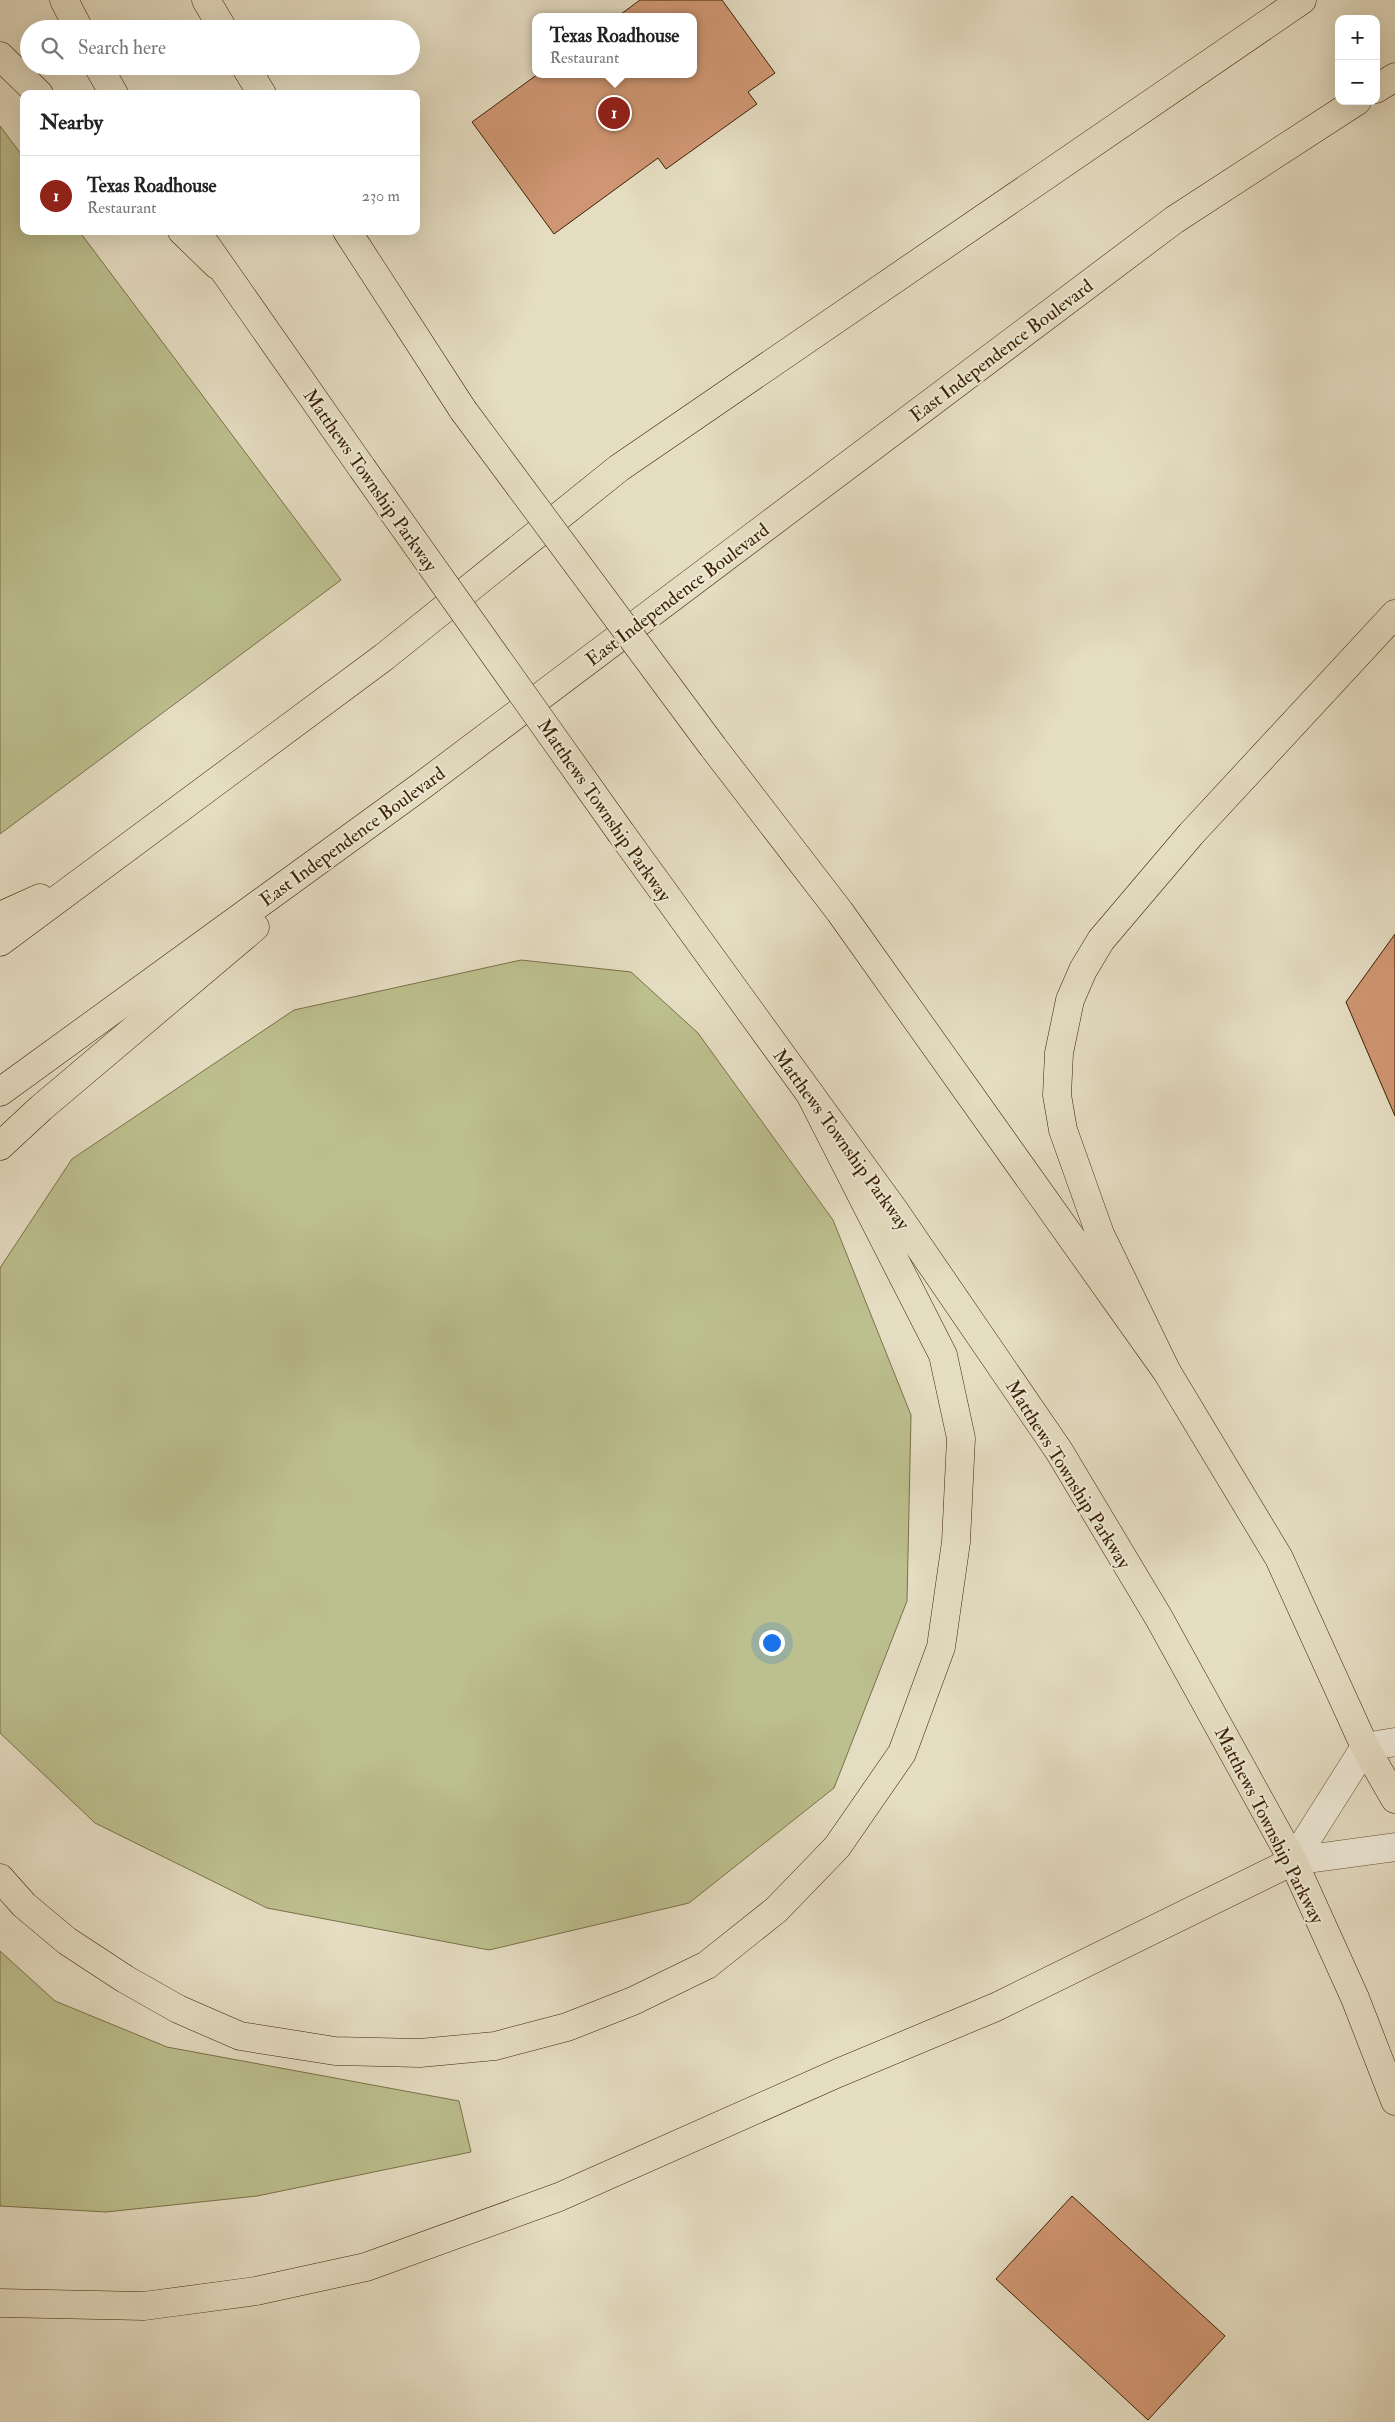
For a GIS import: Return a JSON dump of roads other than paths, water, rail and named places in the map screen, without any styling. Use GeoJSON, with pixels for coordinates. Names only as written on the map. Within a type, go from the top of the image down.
{"type":"FeatureCollection","features":[{"type":"Feature","properties":{"kind":"main road"},"geometry":{"type":"LineString","coordinates":[[64,0],[74,20]]}},
{"type":"Feature","properties":{"kind":"main road"},"geometry":{"type":"LineString","coordinates":[[206,0],[218,20]]}},
{"type":"Feature","properties":{"kind":"main road"},"geometry":{"type":"LineString","coordinates":[[0,942],[384,657],[619,468],[1302,0]]}},
{"type":"Feature","properties":{"kind":"main road"},"geometry":{"type":"LineString","coordinates":[[0,56],[35,90]]}},
{"type":"Feature","properties":{"kind":"main road"},"geometry":{"type":"LineString","coordinates":[[103,75],[112,90]]}},
{"type":"Feature","properties":{"kind":"main road"},"geometry":{"type":"LineString","coordinates":[[251,75],[260,90]]}},
{"type":"Feature","properties":{"kind":"main road"},"geometry":{"type":"LineString","coordinates":[[1380,86],[1395,77]]}},
{"type":"Feature","properties":{"kind":"main road","name":"East Independence Boulevard"},"geometry":{"type":"LineString","coordinates":[[0,1092],[424,784],[1174,220],[1352,105]]}},
{"type":"Feature","properties":{"kind":"main road"},"geometry":{"type":"LineString","coordinates":[[186,235],[217,265]]}},
{"type":"Feature","properties":{"kind":"main road","name":"Matthews Township Parkway"},"geometry":{"type":"LineString","coordinates":[[199,235],[217,265],[621,833],[894,1210],[1059,1451],[1159,1618],[1293,1861],[1355,1998],[1395,2101]]}},
{"type":"Feature","properties":{"kind":"main road"},"geometry":{"type":"LineString","coordinates":[[350,235],[463,410],[713,747],[840,912],[1167,1372],[1279,1558],[1365,1747],[1395,1799]]}},
{"type":"Feature","properties":{"kind":"main road"},"geometry":{"type":"LineString","coordinates":[[1167,1372],[1100,1234],[1063,1130],[1057,1095],[1058,1070],[1059,1053],[1070,1000],[1083,970],[1101,940],[1191,834],[1395,614]]}},
{"type":"Feature","properties":{"kind":"main road"},"geometry":{"type":"LineString","coordinates":[[0,1146],[41,1108],[424,784]]}},
{"type":"Feature","properties":{"kind":"main road"},"geometry":{"type":"LineString","coordinates":[[0,916],[89,875]]}},
{"type":"Feature","properties":{"kind":"main road"},"geometry":{"type":"LineString","coordinates":[[0,1878],[24,1905],[67,1941],[125,1979],[178,2009],[240,2036],[335,2051],[420,2053],[495,2046],[567,2028],[633,2001],[707,1965],[776,1910],[837,1847],[902,1752],[941,1647],[956,1542],[961,1438],[942,1356],[810,1094]]}},
{"type":"Feature","properties":{"kind":"main road"},"geometry":{"type":"LineString","coordinates":[[0,2303],[144,2306],[256,2291],[366,2267],[559,2197],[996,2007],[1293,1861]]}},
{"type":"Feature","properties":{"kind":"lane"},"geometry":{"type":"LineString","coordinates":[[1293,1861],[1365,1747],[1395,1742]]}},
{"type":"Feature","properties":{"kind":"lane"},"geometry":{"type":"LineString","coordinates":[[1293,1861],[1395,1847]]}},
{"type":"Feature","properties":{"kind":"place","name":"Texas Roadhouse"},"geometry":{"type":"Point","coordinates":[614,113]}}]}
